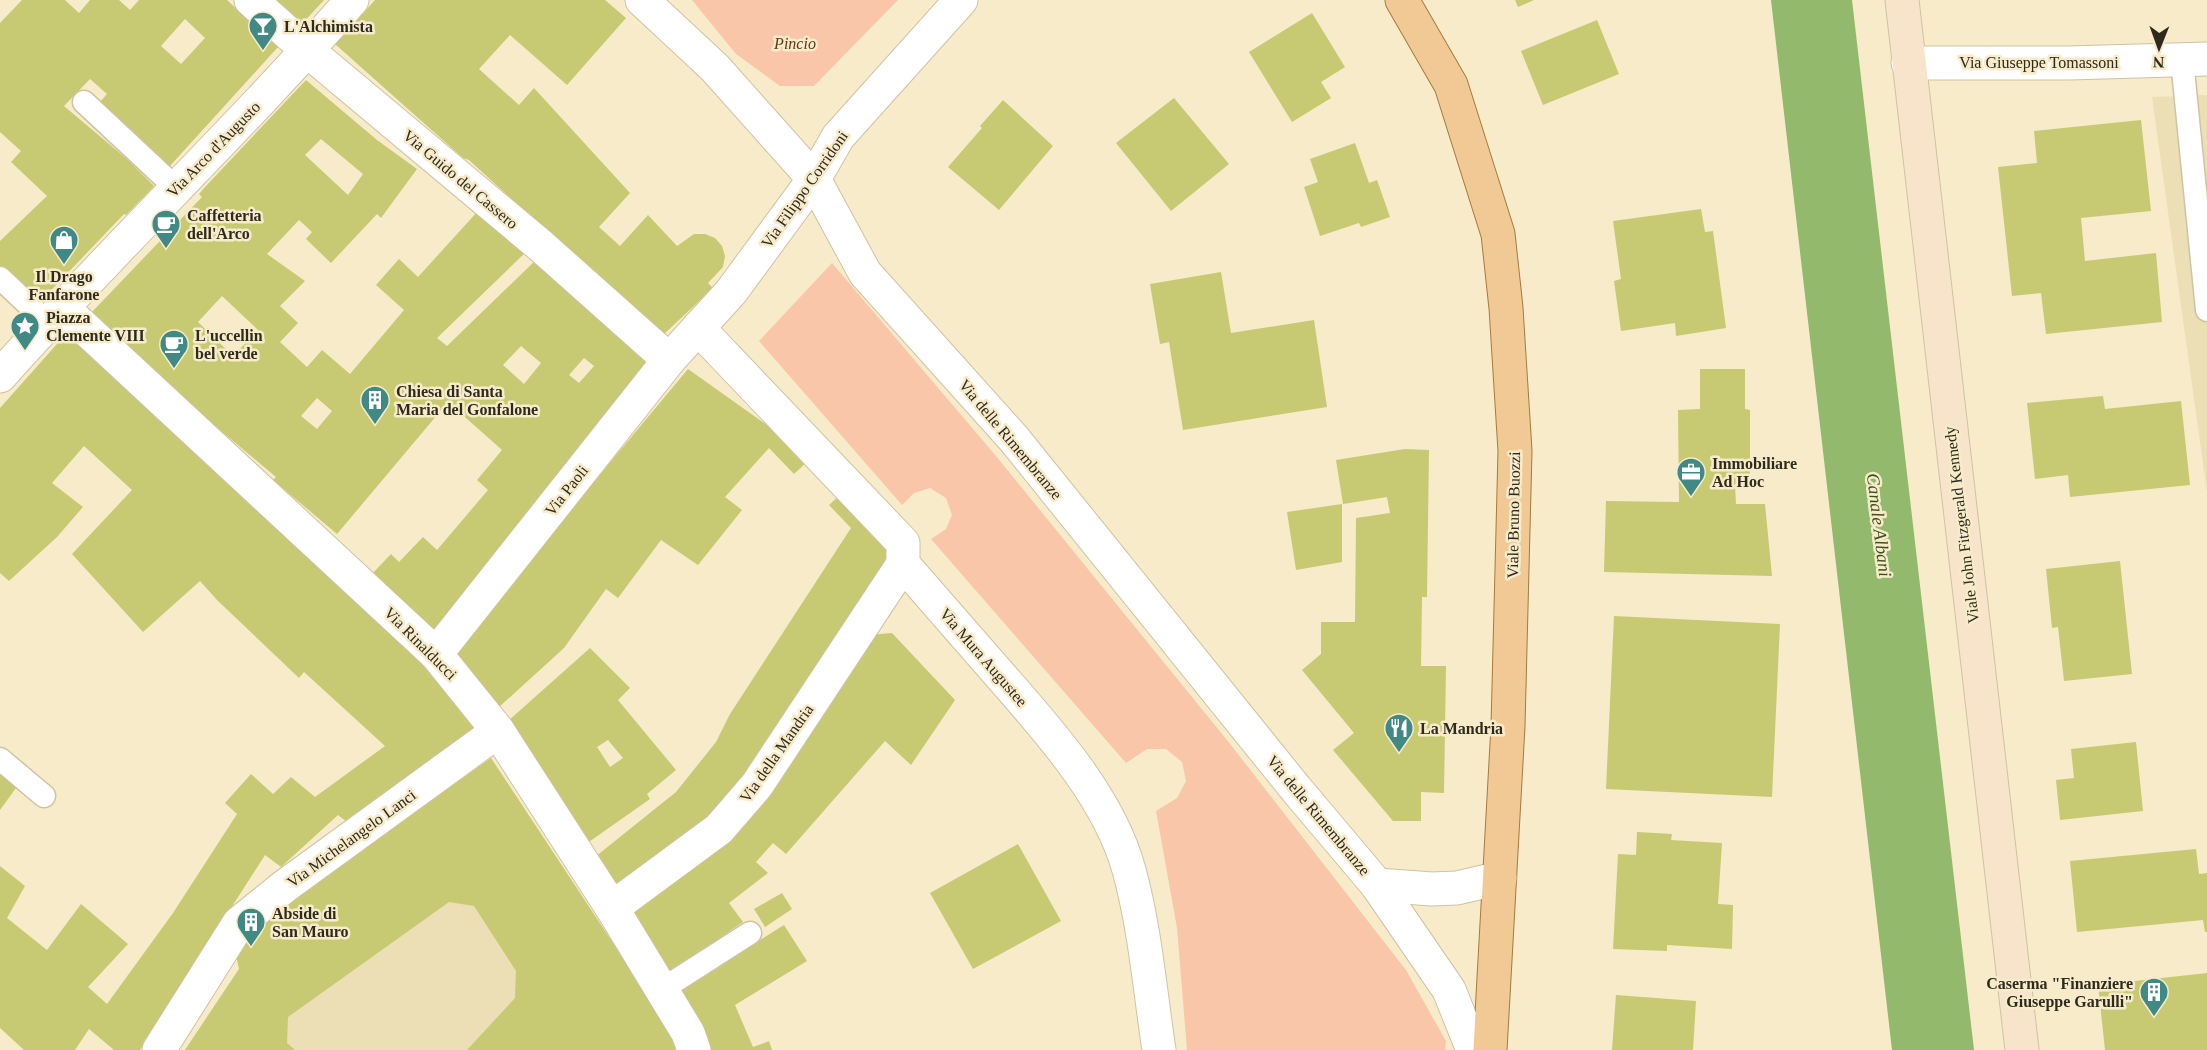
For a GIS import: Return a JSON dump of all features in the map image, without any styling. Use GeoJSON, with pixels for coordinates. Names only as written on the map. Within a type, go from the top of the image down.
{"type":"FeatureCollection","features":[{"type":"Feature","properties":{"kind":"main road","name":"Viale Bruno Buozzi"},"geometry":{"type":"LineString","coordinates":[[1402,0],[1451,85],[1498,234],[1506,308],[1515,451],[1508,726],[1490,1050]]}},
{"type":"Feature","properties":{"kind":"street","name":"Via Guido del Cassero"},"geometry":{"type":"LineString","coordinates":[[251,0],[308,51],[540,246],[669,360]]}},
{"type":"Feature","properties":{"kind":"street","name":"Via Arco d'Augusto"},"geometry":{"type":"LineString","coordinates":[[0,376],[55,315],[308,51],[352,0]]}},
{"type":"Feature","properties":{"kind":"street","name":"Via delle Rimembranze"},"geometry":{"type":"LineString","coordinates":[[642,0],[715,68],[814,179],[865,273],[1014,439],[1296,789],[1377,885],[1449,990],[1473,1050]]}},
{"type":"Feature","properties":{"kind":"street","name":"Via Filippo Corridoni"},"geometry":{"type":"LineString","coordinates":[[698,327],[731,292],[814,179],[837,137],[961,0]]}},
{"type":"Feature","properties":{"kind":"street","name":"Viale John Fitzgerald Kennedy"},"geometry":{"type":"LineString","coordinates":[[1902,0],[2022,1050]]}},
{"type":"Feature","properties":{"kind":"street","name":"Via Giuseppe Tomassoni"},"geometry":{"type":"LineString","coordinates":[[1908,63],[2194,60]]}},
{"type":"Feature","properties":{"kind":"street","name":"Via Rinalducci"},"geometry":{"type":"LineString","coordinates":[[55,315],[436,654],[498,731],[612,908],[688,1033],[694,1050]]}},
{"type":"Feature","properties":{"kind":"street","name":"Via Paoli"},"geometry":{"type":"LineString","coordinates":[[436,654],[669,360],[698,327]]}},
{"type":"Feature","properties":{"kind":"street","name":"Via Mura Augustee"},"geometry":{"type":"LineString","coordinates":[[698,327],[903,543],[903,564],[1038,719],[1084,780],[1114,828],[1129,869],[1159,1050]]}},
{"type":"Feature","properties":{"kind":"street","name":"Via della Mandria"},"geometry":{"type":"LineString","coordinates":[[612,908],[719,829],[757,785],[903,564]]}},
{"type":"Feature","properties":{"kind":"street","name":"Via Michelangelo Lanci"},"geometry":{"type":"LineString","coordinates":[[159,1050],[239,922],[498,731]]}},
{"type":"Feature","properties":{"kind":"street","name":"Via delle Rimembranze"},"geometry":{"type":"LineString","coordinates":[[1377,885],[1432,889],[1457,888],[1500,878]]}},
{"type":"Feature","properties":{"kind":"lane"},"geometry":{"type":"LineString","coordinates":[[2194,60],[2207,310]]}},
{"type":"Feature","properties":{"kind":"lane"},"geometry":{"type":"LineString","coordinates":[[84,102],[176,188]]}},
{"type":"Feature","properties":{"kind":"lane"},"geometry":{"type":"LineString","coordinates":[[0,278],[55,315]]}},
{"type":"Feature","properties":{"kind":"lane"},"geometry":{"type":"LineString","coordinates":[[0,759],[44,796]]}},
{"type":"Feature","properties":{"kind":"lane"},"geometry":{"type":"LineString","coordinates":[[661,990],[750,933]]}},
{"type":"Feature","properties":{"kind":"shaded area"},"geometry":{"type":"Polygon","coordinates":[[[2207,95],[2207,492],[2152,97],[2207,95]]]}},
{"type":"Feature","properties":{"kind":"shaded area"},"geometry":{"type":"Polygon","coordinates":[[[491,758],[659,1013],[604,1050],[185,1050],[239,969],[295,920],[281,908],[491,758]]]}},
{"type":"Feature","properties":{"kind":"green space","name":"Pincio"},"geometry":{"type":"Polygon","coordinates":[[[692,0],[898,0],[814,86],[780,86],[736,54],[692,0]]]}},
{"type":"Feature","properties":{"kind":"green space"},"geometry":{"type":"Polygon","coordinates":[[[832,263],[996,456],[1227,740],[1406,970],[1446,1041],[1445,1050],[1187,1050],[1177,928],[1156,811],[1177,798],[1186,781],[1182,762],[1166,749],[1147,749],[1126,763],[931,539],[946,529],[952,515],[946,498],[930,488],[914,493],[902,505],[759,341],[832,263]]]}},
{"type":"Feature","properties":{"kind":"water","name":"Canale Albani"},"geometry":{"type":"Polygon","coordinates":[[[1771,0],[1852,0],[1974,1050],[1892,1050],[1771,0]]]}},
{"type":"Feature","properties":{"kind":"building"},"geometry":{"type":"Polygon","coordinates":[[[22,0],[65,0],[79,13],[90,0],[119,0],[130,10],[139,0],[227,0],[278,47],[169,167],[100,102],[107,94],[90,79],[64,106],[128,160],[154,186],[39,303],[0,266],[0,241],[47,196],[11,162],[21,151],[0,132],[0,23],[22,0]],[[185,19],[161,46],[181,64],[205,38],[185,19]]]}},
{"type":"Feature","properties":{"kind":"building"},"geometry":{"type":"Polygon","coordinates":[[[270,0],[324,0],[300,26],[270,0]]]}},
{"type":"Feature","properties":{"kind":"building"},"geometry":{"type":"Polygon","coordinates":[[[375,0],[605,0],[626,18],[567,85],[510,35],[479,69],[519,105],[534,88],[630,193],[599,227],[620,246],[648,215],[677,246],[694,234],[705,234],[715,238],[722,246],[725,256],[723,267],[708,283],[713,288],[662,336],[469,160],[463,158],[335,44],[375,0]]]}},
{"type":"Feature","properties":{"kind":"building"},"geometry":{"type":"Polygon","coordinates":[[[1515,0],[1534,0],[1518,7],[1515,0]]]}},
{"type":"Feature","properties":{"kind":"building"},"geometry":{"type":"Polygon","coordinates":[[[1312,13],[1345,67],[1321,82],[1331,98],[1292,122],[1249,52],[1312,13]]]}},
{"type":"Feature","properties":{"kind":"building"},"geometry":{"type":"Polygon","coordinates":[[[1597,20],[1619,74],[1543,105],[1521,51],[1597,20]]]}},
{"type":"Feature","properties":{"kind":"building"},"geometry":{"type":"Polygon","coordinates":[[[306,80],[377,140],[417,169],[381,218],[377,214],[331,263],[306,239],[312,232],[299,220],[267,254],[305,281],[280,306],[298,323],[280,342],[307,367],[322,350],[350,374],[404,310],[376,285],[399,259],[418,277],[478,211],[527,251],[437,338],[447,346],[537,259],[655,362],[435,632],[370,576],[391,554],[399,562],[423,537],[437,550],[488,490],[477,480],[502,450],[448,402],[337,534],[273,480],[276,477],[201,414],[92,312],[202,197],[199,194],[306,80]],[[321,139],[305,155],[348,195],[363,174],[321,139]],[[222,296],[198,322],[233,356],[258,330],[222,296]],[[521,346],[503,365],[524,384],[541,363],[521,346]],[[584,358],[569,375],[579,383],[594,366],[584,358]],[[317,398],[301,416],[317,429],[332,411],[317,398]]]}},
{"type":"Feature","properties":{"kind":"building"},"geometry":{"type":"Polygon","coordinates":[[[1174,98],[1229,164],[1171,211],[1116,143],[1174,98]]]}},
{"type":"Feature","properties":{"kind":"building"},"geometry":{"type":"Polygon","coordinates":[[[1003,100],[1053,146],[999,210],[948,167],[1003,100]]]}},
{"type":"Feature","properties":{"kind":"building"},"geometry":{"type":"Polygon","coordinates":[[[2141,120],[2151,211],[2081,218],[2085,261],[2156,253],[2162,322],[2046,334],[2041,293],[2012,296],[1998,167],[2037,163],[2034,131],[2141,120]]]}},
{"type":"Feature","properties":{"kind":"building"},"geometry":{"type":"Polygon","coordinates":[[[1355,143],[1369,183],[1377,180],[1390,217],[1361,227],[1359,223],[1320,236],[1304,187],[1318,182],[1310,159],[1355,143]]]}},
{"type":"Feature","properties":{"kind":"building"},"geometry":{"type":"Polygon","coordinates":[[[1701,209],[1705,232],[1713,231],[1726,328],[1676,336],[1675,323],[1621,331],[1614,281],[1621,279],[1613,221],[1701,209]]]}},
{"type":"Feature","properties":{"kind":"building"},"geometry":{"type":"Polygon","coordinates":[[[1221,272],[1231,333],[1314,320],[1327,407],[1183,430],[1169,342],[1160,344],[1150,284],[1221,272]]]}},
{"type":"Feature","properties":{"kind":"building"},"geometry":{"type":"Polygon","coordinates":[[[65,335],[136,391],[415,649],[479,725],[351,825],[338,815],[281,867],[265,855],[140,1050],[114,1050],[89,1029],[75,1050],[24,1050],[0,1028],[0,866],[25,886],[7,918],[47,950],[81,904],[128,944],[88,987],[107,1004],[173,913],[237,814],[225,803],[251,774],[273,794],[291,777],[315,797],[385,746],[304,672],[299,678],[200,581],[143,632],[72,554],[132,490],[84,446],[52,483],[83,507],[57,537],[9,581],[0,573],[0,408],[65,335]]]}},
{"type":"Feature","properties":{"kind":"building"},"geometry":{"type":"Polygon","coordinates":[[[688,369],[781,435],[807,462],[794,474],[769,448],[725,497],[742,510],[698,565],[661,540],[618,598],[606,589],[564,648],[498,708],[452,652],[688,369]]]}},
{"type":"Feature","properties":{"kind":"building"},"geometry":{"type":"Polygon","coordinates":[[[1700,369],[1745,369],[1745,409],[1750,410],[1750,484],[1735,484],[1736,504],[1765,504],[1772,576],[1604,572],[1606,501],[1679,502],[1678,410],[1700,409],[1700,369]]]}},
{"type":"Feature","properties":{"kind":"building"},"geometry":{"type":"Polygon","coordinates":[[[2103,396],[2105,409],[2181,401],[2190,485],[2070,497],[2068,475],[2035,479],[2027,403],[2103,396]]]}},
{"type":"Feature","properties":{"kind":"building"},"geometry":{"type":"Polygon","coordinates":[[[1405,449],[1429,450],[1427,597],[1422,597],[1421,666],[1446,666],[1444,793],[1421,792],[1421,821],[1393,821],[1333,750],[1354,733],[1302,670],[1321,654],[1321,622],[1355,622],[1356,518],[1390,513],[1387,497],[1343,504],[1336,460],[1405,449]]]}},
{"type":"Feature","properties":{"kind":"building"},"geometry":{"type":"Polygon","coordinates":[[[839,496],[892,552],[751,769],[709,819],[618,893],[595,857],[676,792],[716,742],[730,714],[851,528],[829,505],[839,496]]]}},
{"type":"Feature","properties":{"kind":"building"},"geometry":{"type":"Polygon","coordinates":[[[1342,504],[1342,562],[1296,570],[1287,512],[1342,504]]]}},
{"type":"Feature","properties":{"kind":"building"},"geometry":{"type":"Polygon","coordinates":[[[2120,561],[2132,674],[2064,681],[2058,627],[2052,628],[2046,569],[2120,561]]]}},
{"type":"Feature","properties":{"kind":"building"},"geometry":{"type":"Polygon","coordinates":[[[1614,616],[1780,624],[1772,797],[1606,789],[1614,616]]]}},
{"type":"Feature","properties":{"kind":"building"},"geometry":{"type":"Polygon","coordinates":[[[892,633],[955,700],[911,765],[885,741],[786,854],[773,843],[756,862],[768,873],[729,903],[743,922],[667,974],[628,909],[868,635],[892,633]]]}},
{"type":"Feature","properties":{"kind":"building"},"geometry":{"type":"Polygon","coordinates":[[[590,648],[630,688],[618,700],[676,770],[647,794],[650,799],[586,844],[507,722],[590,648]],[[608,740],[597,747],[610,767],[623,758],[608,740]]]}},
{"type":"Feature","properties":{"kind":"building"},"geometry":{"type":"Polygon","coordinates":[[[2136,742],[2143,811],[2060,820],[2056,780],[2074,778],[2071,749],[2136,742]]]}},
{"type":"Feature","properties":{"kind":"building"},"geometry":{"type":"Polygon","coordinates":[[[491,758],[681,1050],[467,1050],[515,998],[516,971],[474,906],[449,902],[288,1017],[287,1043],[295,1050],[185,1050],[239,969],[236,955],[241,940],[265,919],[281,916],[295,920],[281,908],[491,758]]]}},
{"type":"Feature","properties":{"kind":"building"},"geometry":{"type":"Polygon","coordinates":[[[0,774],[16,788],[0,810],[0,774]]]}},
{"type":"Feature","properties":{"kind":"building"},"geometry":{"type":"Polygon","coordinates":[[[1637,832],[1672,834],[1671,840],[1722,843],[1718,904],[1733,905],[1732,949],[1667,945],[1667,951],[1613,949],[1618,854],[1636,855],[1637,832]]]}},
{"type":"Feature","properties":{"kind":"building"},"geometry":{"type":"Polygon","coordinates":[[[1018,844],[1061,921],[973,969],[930,893],[1018,844]]]}},
{"type":"Feature","properties":{"kind":"building"},"geometry":{"type":"Polygon","coordinates":[[[2196,849],[2199,874],[2207,873],[2207,932],[2205,932],[2203,920],[2077,932],[2070,861],[2196,849]]]}},
{"type":"Feature","properties":{"kind":"building"},"geometry":{"type":"Polygon","coordinates":[[[782,893],[792,909],[765,927],[754,909],[782,893]]]}},
{"type":"Feature","properties":{"kind":"building"},"geometry":{"type":"Polygon","coordinates":[[[784,925],[807,961],[735,1005],[753,1047],[769,1041],[772,1050],[708,1050],[677,992],[784,925]]]}},
{"type":"Feature","properties":{"kind":"building","name":"Caserma \"Finanziere Giuseppe Garulli\""},"geometry":{"type":"Polygon","coordinates":[[[2207,973],[2207,1050],[2105,1050],[2098,985],[2207,973]]]}},
{"type":"Feature","properties":{"kind":"building"},"geometry":{"type":"Polygon","coordinates":[[[1616,995],[1696,1001],[1693,1050],[1612,1050],[1616,995]]]}},
{"type":"Feature","properties":{"kind":"place","name":"L'Alchimista"},"geometry":{"type":"Point","coordinates":[263,52]}},
{"type":"Feature","properties":{"kind":"place","name":"Caffetteria dell'Arco"},"geometry":{"type":"Point","coordinates":[166,250]}},
{"type":"Feature","properties":{"kind":"place","name":"Il Drago Fanfarone"},"geometry":{"type":"Point","coordinates":[64,266]}},
{"type":"Feature","properties":{"kind":"place","name":"Piazza Clemente VIII"},"geometry":{"type":"Point","coordinates":[25,352]}},
{"type":"Feature","properties":{"kind":"place","name":"L'uccellin bel verde"},"geometry":{"type":"Point","coordinates":[174,370]}},
{"type":"Feature","properties":{"kind":"place","name":"Chiesa di Santa Maria del Gonfalone"},"geometry":{"type":"Point","coordinates":[375,426]}},
{"type":"Feature","properties":{"kind":"place","name":"Immobiliare Ad Hoc"},"geometry":{"type":"Point","coordinates":[1691,498]}},
{"type":"Feature","properties":{"kind":"place","name":"La Mandria"},"geometry":{"type":"Point","coordinates":[1399,754]}},
{"type":"Feature","properties":{"kind":"place","name":"Abside di San Mauro"},"geometry":{"type":"Point","coordinates":[251,948]}},
{"type":"Feature","properties":{"kind":"place","name":"Caserma \"Finanziere Giuseppe Garulli\""},"geometry":{"type":"Point","coordinates":[2154,1018]}}]}
